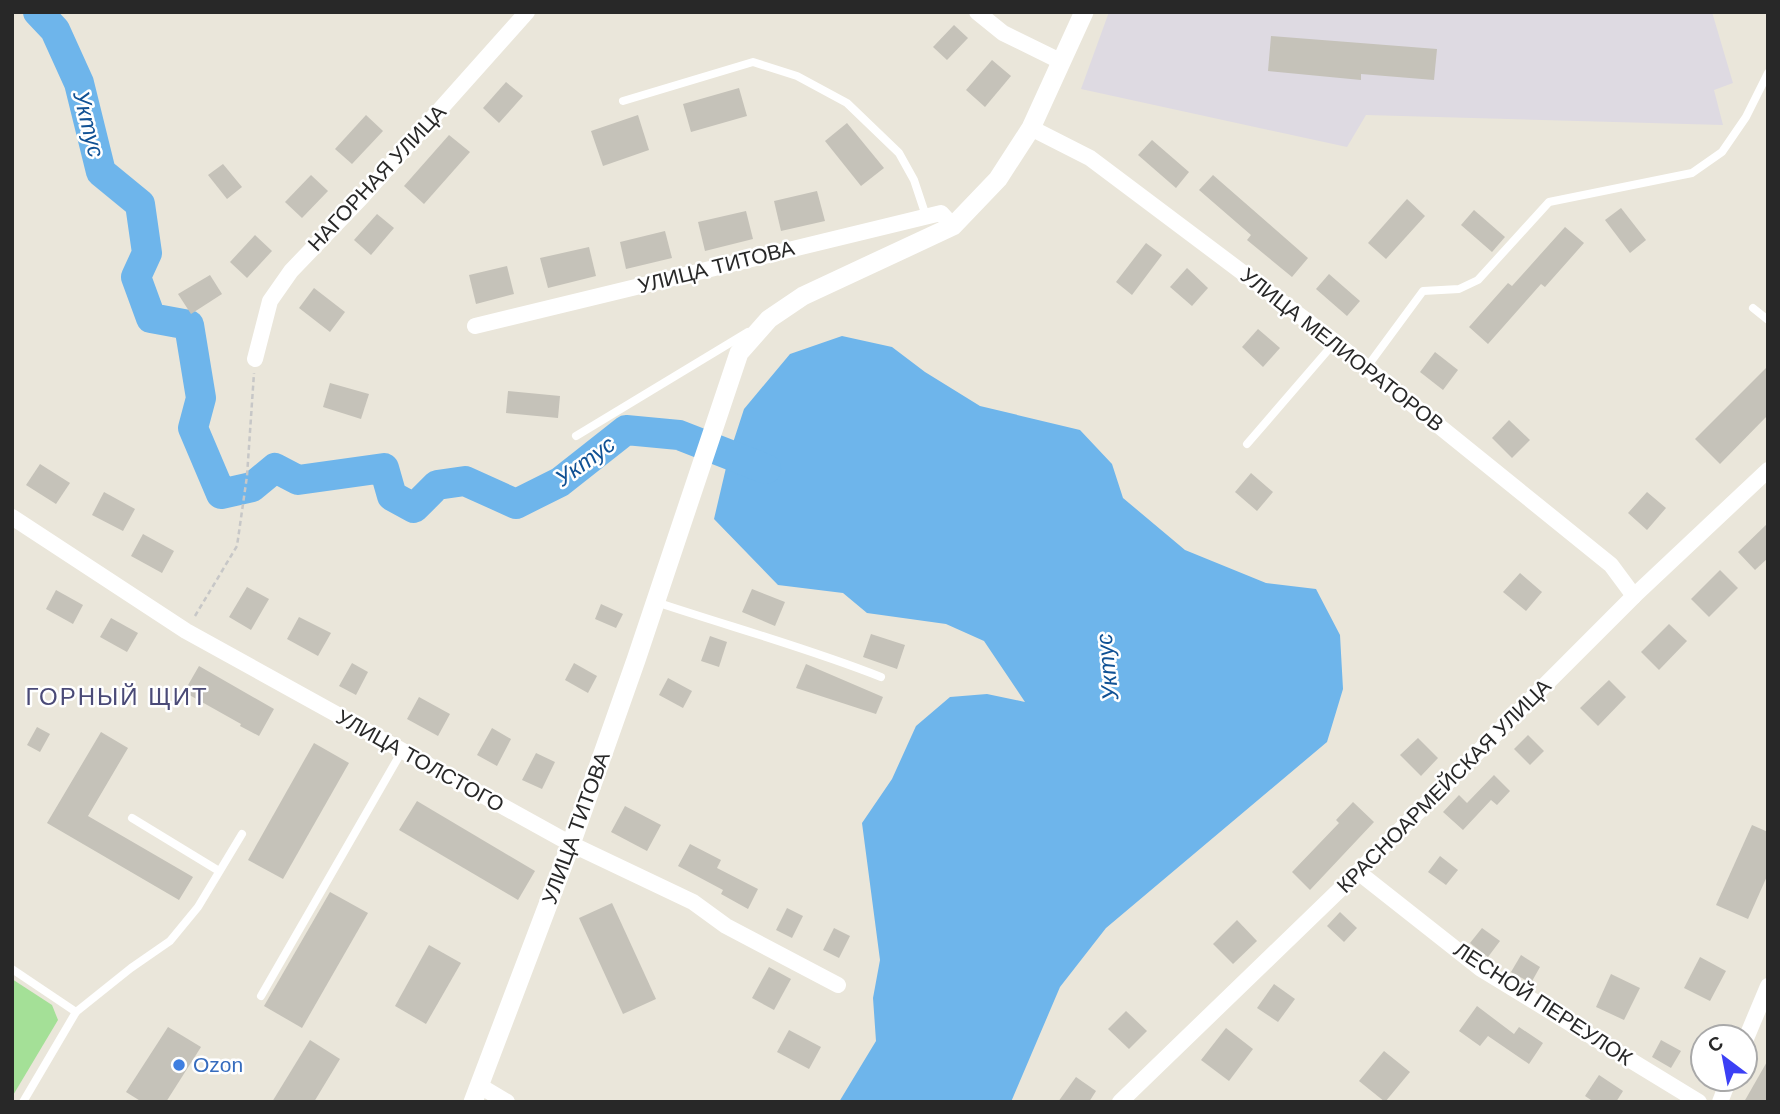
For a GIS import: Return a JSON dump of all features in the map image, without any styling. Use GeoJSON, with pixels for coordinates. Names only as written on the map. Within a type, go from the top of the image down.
{"type":"FeatureCollection","features":[{"type":"Feature","properties":{"kind":"street","name":"НАГОРНАЯ УЛИЦА"},"geometry":{"type":"LineString","coordinates":[[255,359],[270,301],[290,271],[361,198],[527,12]]}},
{"type":"Feature","properties":{"kind":"street"},"geometry":{"type":"LineString","coordinates":[[978,12],[1003,33],[1060,61]]}},
{"type":"Feature","properties":{"kind":"street"},"geometry":{"type":"LineString","coordinates":[[769,320],[803,296],[953,226],[998,179],[1031,128],[1084,12]]}},
{"type":"Feature","properties":{"kind":"street","name":"УЛИЦА МЕЛИОРАТОРОВ"},"geometry":{"type":"LineString","coordinates":[[1031,128],[1090,158],[1335,342],[1611,565],[1634,596]]}},
{"type":"Feature","properties":{"kind":"street"},"geometry":{"type":"LineString","coordinates":[[926,216],[941,213],[953,226]]}},
{"type":"Feature","properties":{"kind":"street","name":"УЛИЦА ТИТОВА"},"geometry":{"type":"LineString","coordinates":[[475,326],[926,216]]}},
{"type":"Feature","properties":{"kind":"street","name":"УЛИЦА ТИТОВА"},"geometry":{"type":"LineString","coordinates":[[476,1094],[571,844],[739,353],[769,320]]}},
{"type":"Feature","properties":{"kind":"street","name":"КРАСНОАРМЕЙСКАЯ УЛИЦА"},"geometry":{"type":"LineString","coordinates":[[1120,1102],[1358,872],[1634,596],[1768,470]]}},
{"type":"Feature","properties":{"kind":"street","name":"УЛИЦА ТОЛСТОГО"},"geometry":{"type":"LineString","coordinates":[[12,517],[186,631],[571,844],[693,902],[726,926],[838,985]]}},
{"type":"Feature","properties":{"kind":"street","name":"ЛЕСНОЙ ПЕРЕУЛОК"},"geometry":{"type":"LineString","coordinates":[[1358,872],[1482,970],[1699,1102]]}},
{"type":"Feature","properties":{"kind":"street"},"geometry":{"type":"LineString","coordinates":[[1753,1023],[1768,986]]}},
{"type":"Feature","properties":{"kind":"street"},"geometry":{"type":"LineString","coordinates":[[476,1094],[507,1102]]}},
{"type":"Feature","properties":{"kind":"lane"},"geometry":{"type":"LineString","coordinates":[[622,101],[753,62],[797,76],[847,103],[899,153],[914,180],[926,216]]}},
{"type":"Feature","properties":{"kind":"lane"},"geometry":{"type":"LineString","coordinates":[[1367,368],[1423,291],[1459,289],[1478,280],[1549,202],[1692,173],[1722,152],[1746,117],[1768,73]]}},
{"type":"Feature","properties":{"kind":"lane"},"geometry":{"type":"LineString","coordinates":[[1753,308],[1768,320]]}},
{"type":"Feature","properties":{"kind":"lane"},"geometry":{"type":"LineString","coordinates":[[576,436],[769,320]]}},
{"type":"Feature","properties":{"kind":"lane"},"geometry":{"type":"LineString","coordinates":[[1247,444],[1335,342]]}},
{"type":"Feature","properties":{"kind":"lane"},"geometry":{"type":"LineString","coordinates":[[656,602],[829,656],[881,677]]}},
{"type":"Feature","properties":{"kind":"lane"},"geometry":{"type":"LineString","coordinates":[[261,996],[402,751]]}},
{"type":"Feature","properties":{"kind":"lane"},"geometry":{"type":"LineString","coordinates":[[132,818],[219,871]]}},
{"type":"Feature","properties":{"kind":"lane"},"geometry":{"type":"LineString","coordinates":[[23,1102],[76,1012],[170,941],[198,907],[242,834]]}},
{"type":"Feature","properties":{"kind":"lane"},"geometry":{"type":"LineString","coordinates":[[12,969],[76,1012]]}},
{"type":"Feature","properties":{"kind":"path"},"geometry":{"type":"LineString","coordinates":[[186,631],[237,546],[247,476],[255,359]]}},
{"type":"Feature","properties":{"kind":"shaded area"},"geometry":{"type":"Polygon","coordinates":[[[1109,12],[1712,12],[1733,83],[1714,90],[1723,125],[1366,115],[1347,147],[1081,89],[1109,12]]]}},
{"type":"Feature","properties":{"kind":"green space"},"geometry":{"type":"Polygon","coordinates":[[[12,979],[52,1005],[58,1020],[12,1097],[12,979]]]}},
{"type":"Feature","properties":{"kind":"water"},"geometry":{"type":"Polygon","coordinates":[[[842,336],[892,347],[925,372],[980,406],[1080,430],[1112,464],[1123,498],[1185,550],[1266,583],[1316,589],[1340,635],[1343,689],[1327,742],[1106,928],[1060,987],[1011,1102],[839,1102],[876,1041],[873,998],[880,960],[862,823],[892,779],[916,726],[950,697],[987,694],[1025,702],[984,641],[946,624],[867,613],[843,593],[778,585],[714,519],[729,455],[744,409],[790,354],[842,336]]]}},
{"type":"Feature","properties":{"kind":"building"},"geometry":{"type":"Polygon","coordinates":[[[954,25],[968,38],[947,60],[933,47],[954,25]]]}},
{"type":"Feature","properties":{"kind":"building"},"geometry":{"type":"Polygon","coordinates":[[[1271,36],[1437,49],[1434,80],[1361,74],[1361,80],[1268,71],[1271,36]]]}},
{"type":"Feature","properties":{"kind":"building"},"geometry":{"type":"Polygon","coordinates":[[[992,60],[1011,76],[985,107],[966,90],[992,60]]]}},
{"type":"Feature","properties":{"kind":"building"},"geometry":{"type":"Polygon","coordinates":[[[506,82],[523,96],[499,123],[483,108],[506,82]]]}},
{"type":"Feature","properties":{"kind":"building"},"geometry":{"type":"Polygon","coordinates":[[[739,88],[747,116],[691,132],[683,104],[739,88]]]}},
{"type":"Feature","properties":{"kind":"building"},"geometry":{"type":"Polygon","coordinates":[[[366,115],[383,131],[352,164],[335,149],[366,115]]]}},
{"type":"Feature","properties":{"kind":"building"},"geometry":{"type":"Polygon","coordinates":[[[638,115],[649,150],[603,166],[591,131],[638,115]]]}},
{"type":"Feature","properties":{"kind":"building"},"geometry":{"type":"Polygon","coordinates":[[[847,123],[884,168],[861,186],[825,141],[847,123]]]}},
{"type":"Feature","properties":{"kind":"building"},"geometry":{"type":"Polygon","coordinates":[[[449,135],[470,152],[424,204],[404,186],[449,135]]]}},
{"type":"Feature","properties":{"kind":"building"},"geometry":{"type":"Polygon","coordinates":[[[1152,140],[1189,172],[1176,188],[1138,155],[1152,140]]]}},
{"type":"Feature","properties":{"kind":"building"},"geometry":{"type":"Polygon","coordinates":[[[223,164],[242,187],[227,199],[208,175],[223,164]]]}},
{"type":"Feature","properties":{"kind":"building"},"geometry":{"type":"Polygon","coordinates":[[[311,175],[328,191],[302,218],[285,202],[311,175]]]}},
{"type":"Feature","properties":{"kind":"building"},"geometry":{"type":"Polygon","coordinates":[[[1213,175],[1308,258],[1292,277],[1247,240],[1251,235],[1199,190],[1213,175]]]}},
{"type":"Feature","properties":{"kind":"building"},"geometry":{"type":"Polygon","coordinates":[[[817,191],[825,221],[781,231],[774,201],[817,191]]]}},
{"type":"Feature","properties":{"kind":"building"},"geometry":{"type":"Polygon","coordinates":[[[1407,199],[1425,216],[1386,259],[1368,243],[1407,199]]]}},
{"type":"Feature","properties":{"kind":"building"},"geometry":{"type":"Polygon","coordinates":[[[1621,208],[1646,240],[1630,253],[1605,220],[1621,208]]]}},
{"type":"Feature","properties":{"kind":"building"},"geometry":{"type":"Polygon","coordinates":[[[1474,210],[1505,237],[1492,252],[1461,225],[1474,210]]]}},
{"type":"Feature","properties":{"kind":"building"},"geometry":{"type":"Polygon","coordinates":[[[746,211],[753,239],[705,251],[698,222],[746,211]]]}},
{"type":"Feature","properties":{"kind":"building"},"geometry":{"type":"Polygon","coordinates":[[[377,214],[394,228],[371,255],[354,240],[377,214]]]}},
{"type":"Feature","properties":{"kind":"building"},"geometry":{"type":"Polygon","coordinates":[[[1565,227],[1584,243],[1545,287],[1541,284],[1488,344],[1469,327],[1508,283],[1512,286],[1565,227]]]}},
{"type":"Feature","properties":{"kind":"building"},"geometry":{"type":"Polygon","coordinates":[[[665,231],[672,258],[626,269],[620,242],[665,231]]]}},
{"type":"Feature","properties":{"kind":"building"},"geometry":{"type":"Polygon","coordinates":[[[255,235],[272,251],[247,278],[230,262],[255,235]]]}},
{"type":"Feature","properties":{"kind":"building"},"geometry":{"type":"Polygon","coordinates":[[[1146,243],[1162,255],[1132,295],[1116,282],[1146,243]]]}},
{"type":"Feature","properties":{"kind":"building"},"geometry":{"type":"Polygon","coordinates":[[[589,247],[596,276],[548,288],[540,258],[589,247]]]}},
{"type":"Feature","properties":{"kind":"building"},"geometry":{"type":"Polygon","coordinates":[[[507,266],[514,294],[476,304],[469,275],[507,266]]]}},
{"type":"Feature","properties":{"kind":"building"},"geometry":{"type":"Polygon","coordinates":[[[1187,268],[1208,288],[1192,306],[1170,287],[1187,268]]]}},
{"type":"Feature","properties":{"kind":"building"},"geometry":{"type":"Polygon","coordinates":[[[1329,274],[1360,301],[1347,316],[1316,289],[1329,274]]]}},
{"type":"Feature","properties":{"kind":"building"},"geometry":{"type":"Polygon","coordinates":[[[210,275],[222,294],[191,314],[178,294],[210,275]]]}},
{"type":"Feature","properties":{"kind":"building"},"geometry":{"type":"Polygon","coordinates":[[[314,288],[345,312],[330,332],[299,308],[314,288]]]}},
{"type":"Feature","properties":{"kind":"building"},"geometry":{"type":"Polygon","coordinates":[[[1258,329],[1280,348],[1263,367],[1242,347],[1258,329]]]}},
{"type":"Feature","properties":{"kind":"building"},"geometry":{"type":"Polygon","coordinates":[[[1435,352],[1458,370],[1443,390],[1420,372],[1435,352]]]}},
{"type":"Feature","properties":{"kind":"building"},"geometry":{"type":"Polygon","coordinates":[[[1768,366],[1768,415],[1720,464],[1695,439],[1768,366]]]}},
{"type":"Feature","properties":{"kind":"building"},"geometry":{"type":"Polygon","coordinates":[[[330,383],[369,394],[361,419],[323,407],[330,383]]]}},
{"type":"Feature","properties":{"kind":"building"},"geometry":{"type":"Polygon","coordinates":[[[508,391],[560,396],[558,418],[506,413],[508,391]]]}},
{"type":"Feature","properties":{"kind":"building"},"geometry":{"type":"Polygon","coordinates":[[[1509,420],[1530,440],[1512,458],[1492,438],[1509,420]]]}},
{"type":"Feature","properties":{"kind":"building"},"geometry":{"type":"Polygon","coordinates":[[[40,464],[70,483],[56,504],[26,485],[40,464]]]}},
{"type":"Feature","properties":{"kind":"building"},"geometry":{"type":"Polygon","coordinates":[[[1251,473],[1273,492],[1257,511],[1235,492],[1251,473]]]}},
{"type":"Feature","properties":{"kind":"building"},"geometry":{"type":"Polygon","coordinates":[[[104,492],[135,509],[123,531],[92,515],[104,492]]]}},
{"type":"Feature","properties":{"kind":"building"},"geometry":{"type":"Polygon","coordinates":[[[1647,492],[1666,508],[1647,530],[1628,513],[1647,492]]]}},
{"type":"Feature","properties":{"kind":"building"},"geometry":{"type":"Polygon","coordinates":[[[1768,523],[1768,558],[1755,570],[1738,552],[1768,523]]]}},
{"type":"Feature","properties":{"kind":"building"},"geometry":{"type":"Polygon","coordinates":[[[143,534],[174,551],[162,573],[131,556],[143,534]]]}},
{"type":"Feature","properties":{"kind":"building"},"geometry":{"type":"Polygon","coordinates":[[[1720,570],[1738,588],[1709,617],[1691,599],[1720,570]]]}},
{"type":"Feature","properties":{"kind":"building"},"geometry":{"type":"Polygon","coordinates":[[[1520,573],[1542,592],[1526,611],[1503,592],[1520,573]]]}},
{"type":"Feature","properties":{"kind":"building"},"geometry":{"type":"Polygon","coordinates":[[[247,587],[269,599],[251,630],[229,617],[247,587]]]}},
{"type":"Feature","properties":{"kind":"building"},"geometry":{"type":"Polygon","coordinates":[[[752,589],[785,602],[775,626],[742,612],[752,589]]]}},
{"type":"Feature","properties":{"kind":"building"},"geometry":{"type":"Polygon","coordinates":[[[56,590],[83,605],[73,624],[46,609],[56,590]]]}},
{"type":"Feature","properties":{"kind":"building"},"geometry":{"type":"Polygon","coordinates":[[[601,604],[623,614],[616,628],[595,619],[601,604]]]}},
{"type":"Feature","properties":{"kind":"building"},"geometry":{"type":"Polygon","coordinates":[[[299,617],[331,633],[318,656],[287,639],[299,617]]]}},
{"type":"Feature","properties":{"kind":"building"},"geometry":{"type":"Polygon","coordinates":[[[111,618],[138,633],[127,652],[100,637],[111,618]]]}},
{"type":"Feature","properties":{"kind":"building"},"geometry":{"type":"Polygon","coordinates":[[[1669,624],[1687,641],[1659,670],[1641,652],[1669,624]]]}},
{"type":"Feature","properties":{"kind":"building"},"geometry":{"type":"Polygon","coordinates":[[[871,634],[905,645],[897,669],[863,657],[871,634]]]}},
{"type":"Feature","properties":{"kind":"building"},"geometry":{"type":"Polygon","coordinates":[[[710,636],[727,642],[719,667],[701,661],[710,636]]]}},
{"type":"Feature","properties":{"kind":"building"},"geometry":{"type":"Polygon","coordinates":[[[352,663],[368,672],[356,695],[339,686],[352,663]]]}},
{"type":"Feature","properties":{"kind":"building"},"geometry":{"type":"Polygon","coordinates":[[[574,663],[597,676],[588,693],[565,680],[574,663]]]}},
{"type":"Feature","properties":{"kind":"building"},"geometry":{"type":"Polygon","coordinates":[[[806,664],[883,697],[876,714],[796,688],[806,664]]]}},
{"type":"Feature","properties":{"kind":"building"},"geometry":{"type":"Polygon","coordinates":[[[199,666],[274,709],[259,736],[184,692],[199,666]]]}},
{"type":"Feature","properties":{"kind":"building"},"geometry":{"type":"Polygon","coordinates":[[[668,678],[692,691],[683,708],[659,695],[668,678]]]}},
{"type":"Feature","properties":{"kind":"building"},"geometry":{"type":"Polygon","coordinates":[[[1609,680],[1626,697],[1598,726],[1580,708],[1609,680]]]}},
{"type":"Feature","properties":{"kind":"building"},"geometry":{"type":"Polygon","coordinates":[[[419,697],[450,714],[438,736],[407,719],[419,697]]]}},
{"type":"Feature","properties":{"kind":"building"},"geometry":{"type":"Polygon","coordinates":[[[37,727],[50,734],[40,752],[27,745],[37,727]]]}},
{"type":"Feature","properties":{"kind":"building"},"geometry":{"type":"Polygon","coordinates":[[[492,728],[511,739],[497,766],[477,755],[492,728]]]}},
{"type":"Feature","properties":{"kind":"building"},"geometry":{"type":"Polygon","coordinates":[[[101,732],[128,748],[88,816],[193,877],[179,900],[47,823],[101,732]]]}},
{"type":"Feature","properties":{"kind":"building"},"geometry":{"type":"Polygon","coordinates":[[[1528,735],[1544,751],[1530,765],[1514,749],[1528,735]]]}},
{"type":"Feature","properties":{"kind":"building"},"geometry":{"type":"Polygon","coordinates":[[[1418,738],[1438,758],[1421,776],[1400,755],[1418,738]]]}},
{"type":"Feature","properties":{"kind":"building"},"geometry":{"type":"Polygon","coordinates":[[[314,743],[349,763],[283,879],[248,860],[314,743]]]}},
{"type":"Feature","properties":{"kind":"building"},"geometry":{"type":"Polygon","coordinates":[[[536,753],[555,762],[542,789],[522,780],[536,753]]]}},
{"type":"Feature","properties":{"kind":"building"},"geometry":{"type":"Polygon","coordinates":[[[1494,775],[1510,791],[1497,805],[1491,800],[1463,830],[1443,812],[1459,795],[1467,803],[1494,775]]]}},
{"type":"Feature","properties":{"kind":"building"},"geometry":{"type":"Polygon","coordinates":[[[417,801],[535,871],[518,900],[399,830],[417,801]]]}},
{"type":"Feature","properties":{"kind":"building"},"geometry":{"type":"Polygon","coordinates":[[[1353,802],[1374,822],[1310,890],[1292,872],[1339,823],[1336,820],[1353,802]]]}},
{"type":"Feature","properties":{"kind":"building"},"geometry":{"type":"Polygon","coordinates":[[[625,806],[661,825],[647,851],[611,832],[625,806]]]}},
{"type":"Feature","properties":{"kind":"building"},"geometry":{"type":"Polygon","coordinates":[[[1752,825],[1768,832],[1768,874],[1748,919],[1716,905],[1752,825]]]}},
{"type":"Feature","properties":{"kind":"building"},"geometry":{"type":"Polygon","coordinates":[[[690,844],[721,860],[717,868],[758,889],[748,909],[721,894],[723,890],[678,866],[690,844]]]}},
{"type":"Feature","properties":{"kind":"building"},"geometry":{"type":"Polygon","coordinates":[[[1440,856],[1458,870],[1446,885],[1428,872],[1440,856]]]}},
{"type":"Feature","properties":{"kind":"building"},"geometry":{"type":"Polygon","coordinates":[[[330,892],[368,913],[302,1028],[264,1006],[330,892]]]}},
{"type":"Feature","properties":{"kind":"building"},"geometry":{"type":"Polygon","coordinates":[[[612,903],[656,999],[623,1014],[579,918],[612,903]]]}},
{"type":"Feature","properties":{"kind":"building"},"geometry":{"type":"Polygon","coordinates":[[[787,908],[803,916],[792,938],[776,930],[787,908]]]}},
{"type":"Feature","properties":{"kind":"building"},"geometry":{"type":"Polygon","coordinates":[[[1340,912],[1357,928],[1344,942],[1327,926],[1340,912]]]}},
{"type":"Feature","properties":{"kind":"building"},"geometry":{"type":"Polygon","coordinates":[[[1237,920],[1257,941],[1233,964],[1213,944],[1237,920]]]}},
{"type":"Feature","properties":{"kind":"building"},"geometry":{"type":"Polygon","coordinates":[[[834,928],[850,936],[839,958],[823,950],[834,928]]]}},
{"type":"Feature","properties":{"kind":"building"},"geometry":{"type":"Polygon","coordinates":[[[1482,928],[1500,941],[1488,957],[1470,943],[1482,928]]]}},
{"type":"Feature","properties":{"kind":"building"},"geometry":{"type":"Polygon","coordinates":[[[429,945],[461,963],[426,1024],[395,1006],[429,945]]]}},
{"type":"Feature","properties":{"kind":"building"},"geometry":{"type":"Polygon","coordinates":[[[1521,955],[1540,967],[1531,983],[1511,972],[1521,955]]]}},
{"type":"Feature","properties":{"kind":"building"},"geometry":{"type":"Polygon","coordinates":[[[1700,957],[1726,971],[1710,1001],[1684,988],[1700,957]]]}},
{"type":"Feature","properties":{"kind":"building"},"geometry":{"type":"Polygon","coordinates":[[[769,967],[791,979],[774,1010],[752,998],[769,967]]]}},
{"type":"Feature","properties":{"kind":"building"},"geometry":{"type":"Polygon","coordinates":[[[1611,974],[1640,988],[1624,1020],[1596,1007],[1611,974]]]}},
{"type":"Feature","properties":{"kind":"building"},"geometry":{"type":"Polygon","coordinates":[[[1274,984],[1295,999],[1278,1022],[1257,1008],[1274,984]]]}},
{"type":"Feature","properties":{"kind":"building"},"geometry":{"type":"Polygon","coordinates":[[[1477,1006],[1514,1034],[1519,1027],[1543,1043],[1529,1064],[1488,1036],[1480,1046],[1459,1031],[1477,1006]]]}},
{"type":"Feature","properties":{"kind":"building"},"geometry":{"type":"Polygon","coordinates":[[[1126,1011],[1147,1031],[1129,1049],[1108,1029],[1126,1011]]]}},
{"type":"Feature","properties":{"kind":"building"},"geometry":{"type":"Polygon","coordinates":[[[168,1027],[201,1047],[166,1102],[142,1102],[126,1092],[168,1027]]]}},
{"type":"Feature","properties":{"kind":"building"},"geometry":{"type":"Polygon","coordinates":[[[1226,1028],[1253,1049],[1229,1081],[1201,1060],[1226,1028]]]}},
{"type":"Feature","properties":{"kind":"building"},"geometry":{"type":"Polygon","coordinates":[[[789,1030],[821,1047],[809,1069],[777,1052],[789,1030]]]}},
{"type":"Feature","properties":{"kind":"building"},"geometry":{"type":"Polygon","coordinates":[[[310,1040],[340,1059],[314,1102],[272,1102],[310,1040]]]}},
{"type":"Feature","properties":{"kind":"building"},"geometry":{"type":"Polygon","coordinates":[[[1661,1040],[1681,1051],[1671,1068],[1652,1057],[1661,1040]]]}},
{"type":"Feature","properties":{"kind":"building"},"geometry":{"type":"Polygon","coordinates":[[[1384,1051],[1410,1072],[1385,1102],[1359,1081],[1384,1051]]]}},
{"type":"Feature","properties":{"kind":"building"},"geometry":{"type":"Polygon","coordinates":[[[1768,1060],[1768,1102],[1744,1102],[1749,1093],[1759,1093],[1759,1076],[1768,1060]]]}},
{"type":"Feature","properties":{"kind":"building"},"geometry":{"type":"Polygon","coordinates":[[[1599,1075],[1623,1091],[1616,1102],[1594,1102],[1585,1096],[1599,1075]]]}},
{"type":"Feature","properties":{"kind":"building"},"geometry":{"type":"Polygon","coordinates":[[[1076,1077],[1096,1091],[1089,1102],[1058,1102],[1076,1077]]]}},
{"type":"Feature","properties":{"kind":"waterway","name":"Уктус"},"geometry":{"type":"LineString","coordinates":[[38,12],[55,30],[79,83],[101,172],[140,204],[147,253],[136,277],[151,318],[189,325],[201,398],[193,428],[221,494],[252,487],[275,468],[298,480],[384,468],[392,496],[414,508],[437,485],[465,481],[516,504],[560,482],[626,430],[679,435],[766,469]]}},
{"type":"Feature","properties":{"kind":"place","name":"Ozon"},"geometry":{"type":"Point","coordinates":[179,1065]}},
{"type":"Feature","properties":{"kind":"district","name":"ГОРНЫЙ ЩИТ"},"geometry":{"type":"Point","coordinates":[117,697]}}]}
